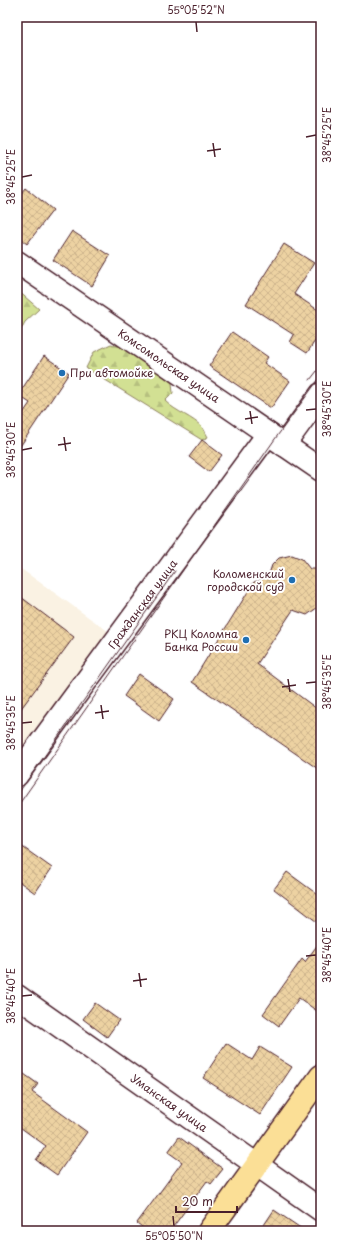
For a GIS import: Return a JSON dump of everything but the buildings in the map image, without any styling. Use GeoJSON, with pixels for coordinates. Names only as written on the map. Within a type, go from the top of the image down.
{"type":"FeatureCollection","features":[{"type":"Feature","properties":{"kind":"main road"},"geometry":{"type":"LineString","coordinates":[[210,1231],[321,1076]]}},
{"type":"Feature","properties":{"kind":"street","name":"Комсомольская улица"},"geometry":{"type":"LineString","coordinates":[[17,262],[321,470]]}},
{"type":"Feature","properties":{"kind":"street","name":"Гражданская улица"},"geometry":{"type":"LineString","coordinates":[[17,775],[276,439],[321,394]]}},
{"type":"Feature","properties":{"kind":"street","name":"Уманская улица"},"geometry":{"type":"LineString","coordinates":[[17,996],[256,1166],[321,1210]]}},
{"type":"Feature","properties":{"kind":"shaded area"},"geometry":{"type":"Polygon","coordinates":[[[17,566],[112,634],[17,766],[17,566]]]}},
{"type":"Feature","properties":{"kind":"green space"},"geometry":{"type":"Polygon","coordinates":[[[17,290],[39,309],[25,322],[17,337],[17,290]]]}},
{"type":"Feature","properties":{"kind":"green space"},"geometry":{"type":"Polygon","coordinates":[[[111,344],[135,351],[150,361],[172,383],[173,393],[165,401],[199,424],[208,437],[202,440],[86,368],[94,352],[111,344]]]}},
{"type":"Feature","properties":{"kind":"tram line"},"geometry":{"type":"LineString","coordinates":[[310,380],[321,366]]}},
{"type":"Feature","properties":{"kind":"tram line"},"geometry":{"type":"LineString","coordinates":[[17,807],[275,439],[321,376]]}},
{"type":"Feature","properties":{"kind":"tram line"},"geometry":{"type":"LineString","coordinates":[[17,795],[175,571]]}},
{"type":"Feature","properties":{"kind":"place","name":"При автомойке"},"geometry":{"type":"Point","coordinates":[62,373]}},
{"type":"Feature","properties":{"kind":"place","name":"Коломенский городской суд"},"geometry":{"type":"Point","coordinates":[292,580]}},
{"type":"Feature","properties":{"kind":"place","name":"РКЦ Коломна Банка России"},"geometry":{"type":"Point","coordinates":[246,640]}}]}
